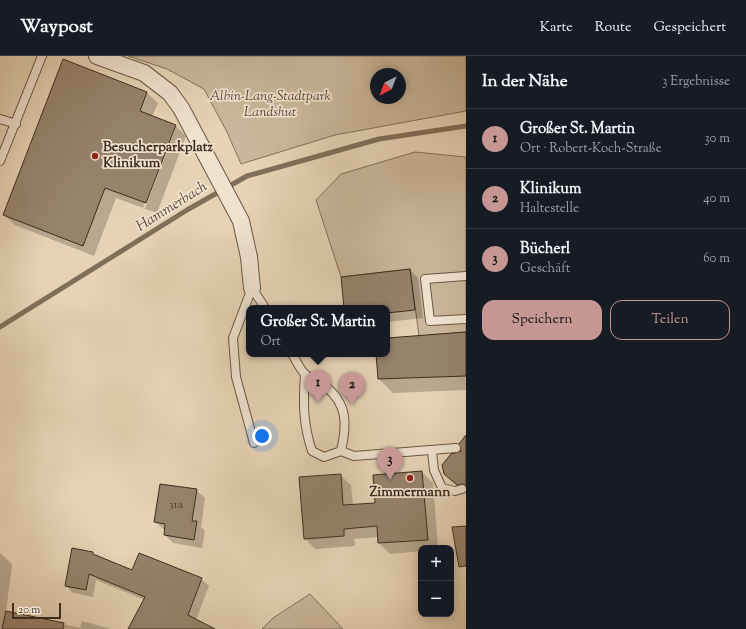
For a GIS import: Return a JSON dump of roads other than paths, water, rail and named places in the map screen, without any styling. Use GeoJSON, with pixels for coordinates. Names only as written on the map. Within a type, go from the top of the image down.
{"type":"FeatureCollection","features":[{"type":"Feature","properties":{"kind":"street"},"geometry":{"type":"LineString","coordinates":[[97,56],[144,73],[170,93],[181,108],[241,221],[249,257],[252,288]]}},
{"type":"Feature","properties":{"kind":"lane"},"geometry":{"type":"LineString","coordinates":[[0,161],[42,56]]}},
{"type":"Feature","properties":{"kind":"lane"},"geometry":{"type":"LineString","coordinates":[[0,119],[16,124]]}},
{"type":"Feature","properties":{"kind":"lane"},"geometry":{"type":"LineString","coordinates":[[466,276],[425,279],[430,321],[466,319]]}},
{"type":"Feature","properties":{"kind":"lane"},"geometry":{"type":"LineString","coordinates":[[252,288],[263,305]]}},
{"type":"Feature","properties":{"kind":"lane"},"geometry":{"type":"LineString","coordinates":[[252,288],[233,338],[236,377],[254,443]]}},
{"type":"Feature","properties":{"kind":"lane"},"geometry":{"type":"LineString","coordinates":[[294,357],[305,374],[325,386],[341,402],[345,421],[345,436],[341,451]]}},
{"type":"Feature","properties":{"kind":"lane"},"geometry":{"type":"LineString","coordinates":[[305,374],[303,402],[306,431],[312,451],[324,457],[341,451],[354,456],[432,452],[456,448]]}},
{"type":"Feature","properties":{"kind":"lane"},"geometry":{"type":"LineString","coordinates":[[432,452],[434,470],[442,488],[454,491],[462,489]]}},
{"type":"Feature","properties":{"kind":"waterway","name":"Hammerbach"},"geometry":{"type":"LineString","coordinates":[[0,327],[187,210],[247,176],[379,139],[466,126]]}},
{"type":"Feature","properties":{"kind":"place","name":"Besucherparkplatz Klinikum"},"geometry":{"type":"Point","coordinates":[95,156]}},
{"type":"Feature","properties":{"kind":"place","name":"Großer St. Martin"},"geometry":{"type":"Point","coordinates":[318,403]}},
{"type":"Feature","properties":{"kind":"place","name":"Klinikum"},"geometry":{"type":"Point","coordinates":[352,405]}},
{"type":"Feature","properties":{"kind":"place","name":"Zimmermann"},"geometry":{"type":"Point","coordinates":[410,478]}},
{"type":"Feature","properties":{"kind":"place","name":"Bücherl"},"geometry":{"type":"Point","coordinates":[390,480]}},
{"type":"Feature","properties":{"kind":"park label","name":"Albin-Lang-Stadtpark Landshut"},"geometry":{"type":"Point","coordinates":[270,106]}}]}
